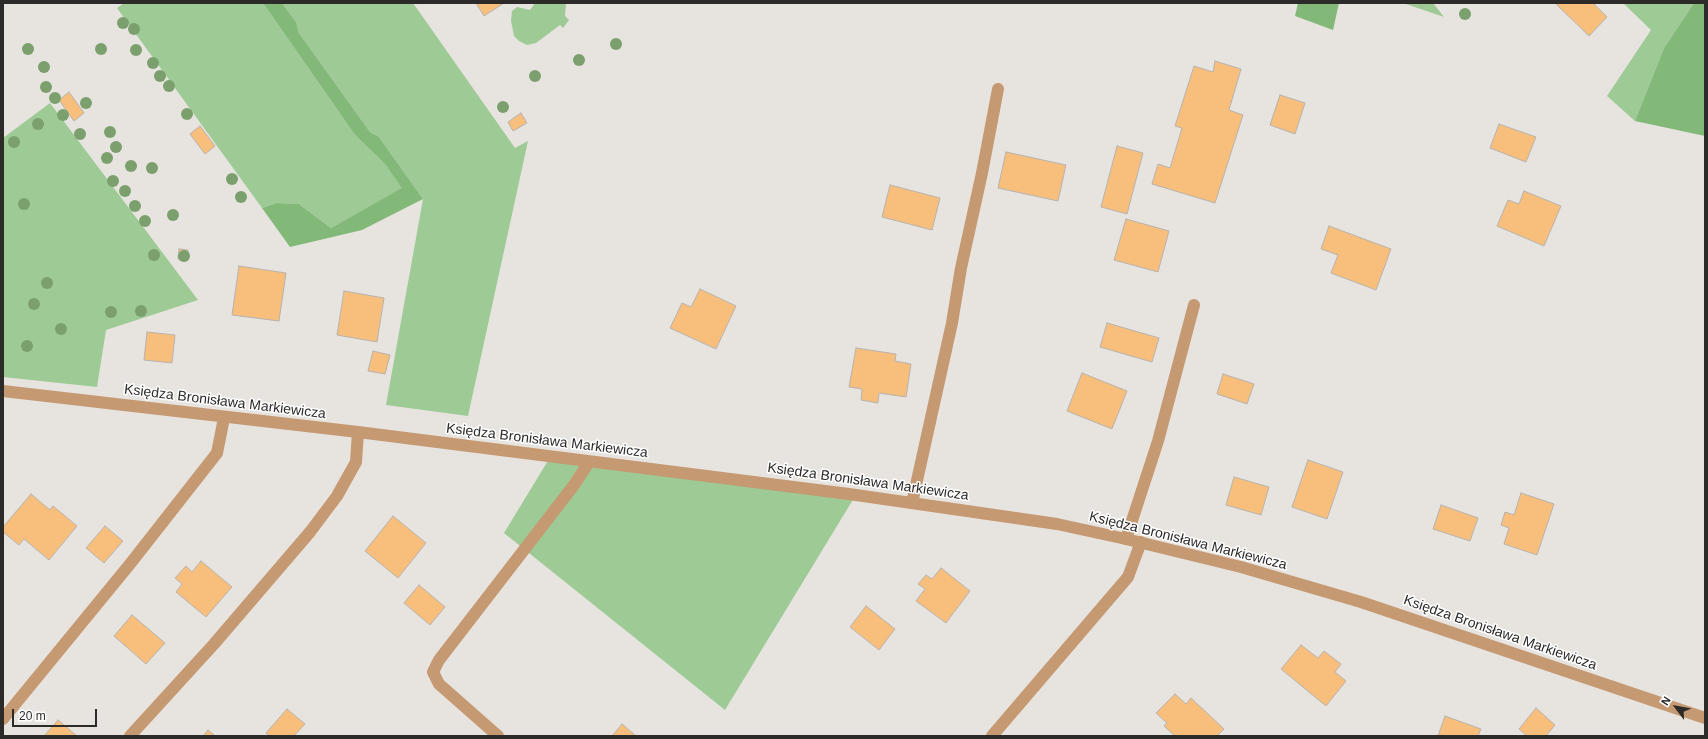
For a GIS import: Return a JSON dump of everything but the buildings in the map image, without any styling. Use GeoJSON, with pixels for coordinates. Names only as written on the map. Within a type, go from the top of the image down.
{"type":"FeatureCollection","features":[{"type":"Feature","properties":{"kind":"street"},"geometry":{"type":"LineString","coordinates":[[912,503],[952,323],[961,268],[982,173],[998,89]]}},
{"type":"Feature","properties":{"kind":"street"},"geometry":{"type":"LineString","coordinates":[[1126,539],[1158,441],[1194,305]]}},
{"type":"Feature","properties":{"kind":"street","name":"Księdza Bronisława Markiewicza"},"geometry":{"type":"LineString","coordinates":[[3,390],[224,418],[358,432],[912,503],[1058,524],[1141,542],[1242,567],[1361,602],[1705,718]]}},
{"type":"Feature","properties":{"kind":"street"},"geometry":{"type":"LineString","coordinates":[[3,719],[130,564],[217,453],[224,418]]}},
{"type":"Feature","properties":{"kind":"street"},"geometry":{"type":"LineString","coordinates":[[130,736],[214,644],[310,532],[337,496],[356,462],[358,432]]}},
{"type":"Feature","properties":{"kind":"street"},"geometry":{"type":"LineString","coordinates":[[498,736],[439,684],[433,672],[438,660],[574,485],[589,462]]}},
{"type":"Feature","properties":{"kind":"street"},"geometry":{"type":"LineString","coordinates":[[992,736],[1128,577],[1141,542]]}},
{"type":"Feature","properties":{"kind":"green space"},"geometry":{"type":"Polygon","coordinates":[[[124,3],[263,3],[355,135],[385,164],[403,188],[331,228],[299,204],[277,203],[262,208],[117,8],[124,3]]]}},
{"type":"Feature","properties":{"kind":"green space"},"geometry":{"type":"Polygon","coordinates":[[[263,3],[282,3],[296,22],[299,33],[370,132],[379,137],[423,199],[362,230],[290,247],[262,208],[277,203],[299,204],[331,228],[402,188],[385,164],[355,135],[263,3]]]}},
{"type":"Feature","properties":{"kind":"green space"},"geometry":{"type":"Polygon","coordinates":[[[282,3],[413,3],[515,148],[528,141],[468,416],[386,405],[423,199],[379,137],[370,132],[299,33],[296,22],[282,3]]]}},
{"type":"Feature","properties":{"kind":"green space"},"geometry":{"type":"Polygon","coordinates":[[[535,3],[566,3],[565,16],[569,20],[563,28],[560,25],[536,43],[527,45],[519,41],[514,36],[511,21],[512,11],[517,7],[530,10],[535,3]]]}},
{"type":"Feature","properties":{"kind":"green space"},"geometry":{"type":"Polygon","coordinates":[[[1298,3],[1339,3],[1333,30],[1295,16],[1298,3]]]}},
{"type":"Feature","properties":{"kind":"green space"},"geometry":{"type":"Polygon","coordinates":[[[1403,3],[1433,3],[1444,17],[1403,3]]]}},
{"type":"Feature","properties":{"kind":"green space"},"geometry":{"type":"Polygon","coordinates":[[[1623,3],[1694,3],[1664,48],[1635,121],[1607,96],[1651,30],[1623,3]]]}},
{"type":"Feature","properties":{"kind":"green space"},"geometry":{"type":"Polygon","coordinates":[[[1694,3],[1705,3],[1705,136],[1635,121],[1664,48],[1694,3]]]}},
{"type":"Feature","properties":{"kind":"green space"},"geometry":{"type":"Polygon","coordinates":[[[50,103],[198,300],[106,330],[97,387],[3,377],[3,138],[50,103]]]}},
{"type":"Feature","properties":{"kind":"green space"},"geometry":{"type":"Polygon","coordinates":[[[549,459],[854,498],[725,710],[504,533],[549,459]]]}}]}
